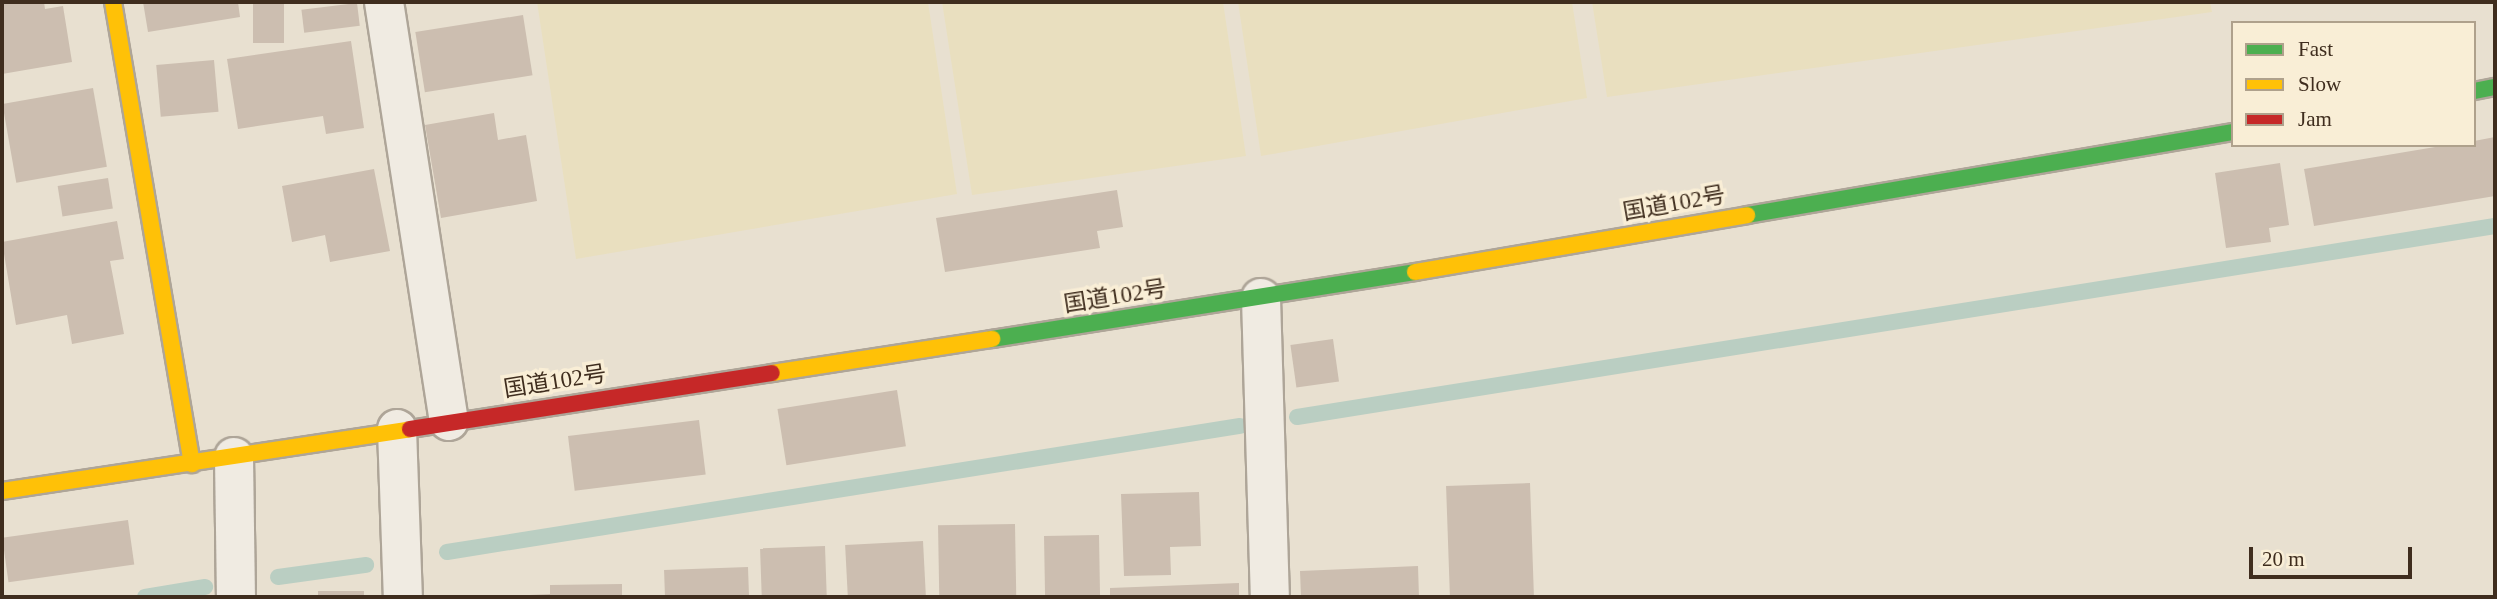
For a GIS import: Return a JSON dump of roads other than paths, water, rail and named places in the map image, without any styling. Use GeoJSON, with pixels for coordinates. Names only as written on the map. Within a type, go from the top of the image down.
{"type":"FeatureCollection","features":[{"type":"Feature","properties":{"kind":"main road"},"geometry":{"type":"LineString","coordinates":[[113,2],[192,464]]}},
{"type":"Feature","properties":{"kind":"main road"},"geometry":{"type":"LineString","coordinates":[[2476,91],[2495,88]]}},
{"type":"Feature","properties":{"kind":"main road","name":"国道102号"},"geometry":{"type":"LineString","coordinates":[[2,491],[192,464],[397,429],[1261,298],[2231,132]]}},
{"type":"Feature","properties":{"kind":"street"},"geometry":{"type":"LineString","coordinates":[[384,2],[449,421]]}},
{"type":"Feature","properties":{"kind":"street"},"geometry":{"type":"LineString","coordinates":[[1261,298],[1270,597]]}},
{"type":"Feature","properties":{"kind":"street"},"geometry":{"type":"LineString","coordinates":[[397,429],[403,597]]}},
{"type":"Feature","properties":{"kind":"street"},"geometry":{"type":"LineString","coordinates":[[234,457],[236,597]]}},
{"type":"Feature","properties":{"kind":"waterway"},"geometry":{"type":"LineString","coordinates":[[1297,417],[2495,226]]}},
{"type":"Feature","properties":{"kind":"waterway"},"geometry":{"type":"LineString","coordinates":[[447,552],[1240,426]]}},
{"type":"Feature","properties":{"kind":"waterway"},"geometry":{"type":"LineString","coordinates":[[278,577],[366,565]]}},
{"type":"Feature","properties":{"kind":"waterway"},"geometry":{"type":"LineString","coordinates":[[145,597],[205,587]]}}]}
